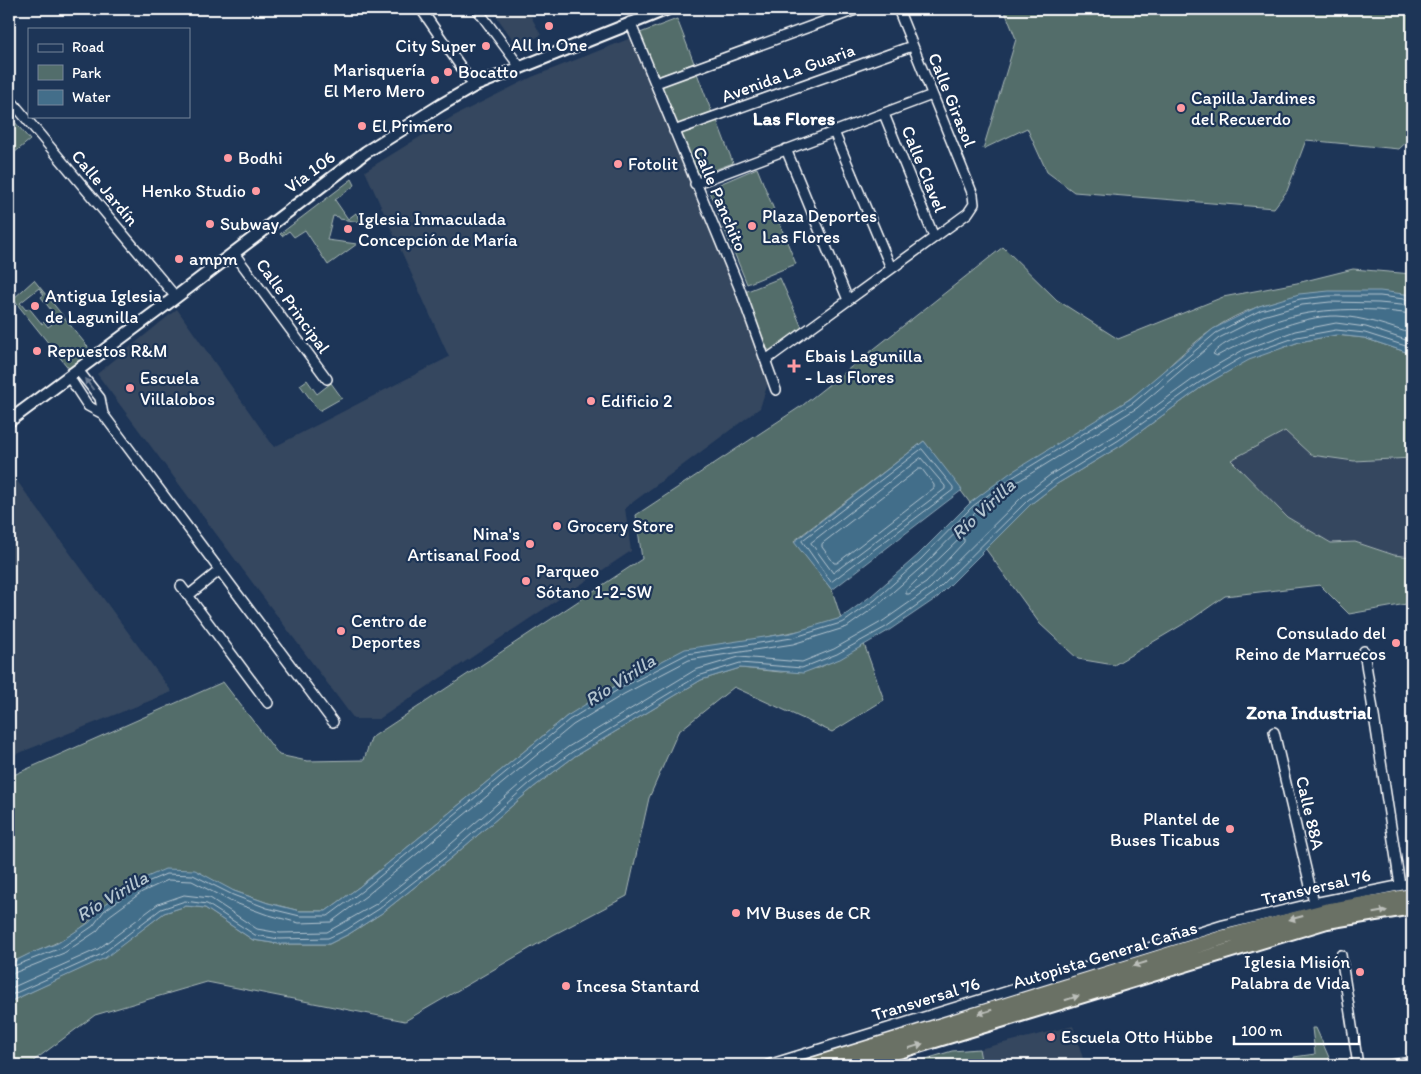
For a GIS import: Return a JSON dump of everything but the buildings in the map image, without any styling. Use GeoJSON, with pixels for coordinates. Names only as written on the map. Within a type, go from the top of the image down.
{"type":"FeatureCollection","features":[{"type":"Feature","properties":{"kind":"highway","name":"Autopista General Cañas"},"geometry":{"type":"LineString","coordinates":[[813,1065],[1225,937],[1325,911],[1412,896]]}},
{"type":"Feature","properties":{"kind":"highway","name":"Autopista General Cañas"},"geometry":{"type":"LineString","coordinates":[[853,1065],[1327,921],[1412,907]]}},
{"type":"Feature","properties":{"kind":"main road","name":"Vía 106"},"geometry":{"type":"LineString","coordinates":[[9,421],[366,152],[474,86],[630,22],[667,9]]}},
{"type":"Feature","properties":{"kind":"street"},"geometry":{"type":"LineString","coordinates":[[420,9],[474,86]]}},
{"type":"Feature","properties":{"kind":"street"},"geometry":{"type":"LineString","coordinates":[[477,9],[520,66]]}},
{"type":"Feature","properties":{"kind":"street"},"geometry":{"type":"LineString","coordinates":[[656,83],[858,9]]}},
{"type":"Feature","properties":{"kind":"street","name":"Calle Girasol"},"geometry":{"type":"LineString","coordinates":[[898,9],[973,196],[974,204],[968,213],[934,237]]}},
{"type":"Feature","properties":{"kind":"street","name":"Calle Panchito"},"geometry":{"type":"LineString","coordinates":[[630,22],[743,297],[776,390]]}},
{"type":"Feature","properties":{"kind":"street","name":"Avenida La Guaria"},"geometry":{"type":"LineString","coordinates":[[674,131],[912,46]]}},
{"type":"Feature","properties":{"kind":"street"},"geometry":{"type":"LineString","coordinates":[[695,184],[932,95]]}},
{"type":"Feature","properties":{"kind":"street","name":"Calle Jardín"},"geometry":{"type":"LineString","coordinates":[[9,98],[176,297]]}},
{"type":"Feature","properties":{"kind":"street","name":"Calle Clavel"},"geometry":{"type":"LineString","coordinates":[[884,114],[934,237]]}},
{"type":"Feature","properties":{"kind":"street"},"geometry":{"type":"LineString","coordinates":[[834,132],[891,268]]}},
{"type":"Feature","properties":{"kind":"street"},"geometry":{"type":"LineString","coordinates":[[786,149],[848,300]]}},
{"type":"Feature","properties":{"kind":"street"},"geometry":{"type":"LineString","coordinates":[[766,360],[934,237]]}},
{"type":"Feature","properties":{"kind":"street","name":"Calle Principal"},"geometry":{"type":"LineString","coordinates":[[233,252],[327,379]]}},
{"type":"Feature","properties":{"kind":"street"},"geometry":{"type":"LineString","coordinates":[[78,370],[100,398],[103,414]]}},
{"type":"Feature","properties":{"kind":"street"},"geometry":{"type":"LineString","coordinates":[[69,377],[88,406],[103,414],[333,722]]}},
{"type":"Feature","properties":{"kind":"street"},"geometry":{"type":"LineString","coordinates":[[189,595],[220,570]]}},
{"type":"Feature","properties":{"kind":"street"},"geometry":{"type":"LineString","coordinates":[[181,586],[268,703]]}},
{"type":"Feature","properties":{"kind":"street"},"geometry":{"type":"LineString","coordinates":[[1364,651],[1400,885]]}},
{"type":"Feature","properties":{"kind":"street","name":"Calle 88A"},"geometry":{"type":"LineString","coordinates":[[1274,732],[1314,903]]}},
{"type":"Feature","properties":{"kind":"street","name":"Transversal 76"},"geometry":{"type":"LineString","coordinates":[[768,1065],[1223,926],[1314,903],[1412,883]]}},
{"type":"Feature","properties":{"kind":"street"},"geometry":{"type":"LineString","coordinates":[[1341,955],[1358,1065]]}},
{"type":"Feature","properties":{"kind":"street"},"geometry":{"type":"LineString","coordinates":[[1391,1065],[1412,1062]]}},
{"type":"Feature","properties":{"kind":"shaded area"},"geometry":{"type":"Polygon","coordinates":[[[502,9],[527,9],[541,35],[518,47],[494,13],[502,9]]]}},
{"type":"Feature","properties":{"kind":"shaded area"},"geometry":{"type":"Polygon","coordinates":[[[631,38],[708,225],[738,290],[769,380],[760,408],[625,508],[631,551],[379,719],[354,719],[97,374],[177,309],[274,447],[449,357],[365,171],[452,117],[532,77],[631,38]]]}},
{"type":"Feature","properties":{"kind":"shaded area"},"geometry":{"type":"Polygon","coordinates":[[[1285,430],[1311,455],[1354,461],[1412,458],[1412,557],[1394,555],[1355,542],[1331,543],[1287,517],[1231,460],[1285,430]]]}},
{"type":"Feature","properties":{"kind":"shaded area"},"geometry":{"type":"Polygon","coordinates":[[[9,470],[172,692],[9,757],[9,470]]]}},
{"type":"Feature","properties":{"kind":"shaded area","name":"Escuela Otto Hübbe"},"geometry":{"type":"Polygon","coordinates":[[[1073,1026],[1085,1065],[982,1065],[979,1049],[1073,1026]]]}},
{"type":"Feature","properties":{"kind":"green space"},"geometry":{"type":"Polygon","coordinates":[[[1004,9],[1412,9],[1412,137],[1399,149],[1306,140],[1287,191],[1274,208],[1074,192],[1047,172],[1027,128],[983,149],[1016,39],[1004,9]]]}},
{"type":"Feature","properties":{"kind":"green space"},"geometry":{"type":"Polygon","coordinates":[[[677,19],[694,63],[657,77],[640,33],[677,19]]]}},
{"type":"Feature","properties":{"kind":"green space"},"geometry":{"type":"Polygon","coordinates":[[[695,68],[712,113],[675,127],[658,83],[695,68]]]}},
{"type":"Feature","properties":{"kind":"green space"},"geometry":{"type":"Polygon","coordinates":[[[9,115],[30,140],[9,157],[9,115]]]}},
{"type":"Feature","properties":{"kind":"green space"},"geometry":{"type":"Polygon","coordinates":[[[716,118],[733,163],[695,177],[679,132],[716,118]]]}},
{"type":"Feature","properties":{"kind":"green space","name":"Plaza Deportes Las Flores"},"geometry":{"type":"Polygon","coordinates":[[[757,168],[796,264],[747,284],[708,189],[757,168]]]}},
{"type":"Feature","properties":{"kind":"green space"},"geometry":{"type":"Polygon","coordinates":[[[352,179],[355,185],[335,200],[348,219],[356,213],[362,222],[339,219],[339,217],[333,216],[327,240],[357,244],[328,265],[305,230],[294,237],[289,231],[282,236],[280,234],[352,179]]]}},
{"type":"Feature","properties":{"kind":"green space"},"geometry":{"type":"Polygon","coordinates":[[[1003,247],[1057,300],[1118,339],[1223,297],[1297,283],[1353,269],[1412,274],[1412,295],[1335,292],[1309,295],[1258,307],[1234,317],[1201,338],[1128,400],[1008,476],[970,503],[924,441],[794,541],[832,590],[841,618],[814,628],[766,637],[567,716],[359,887],[326,911],[300,911],[268,903],[234,891],[100,908],[81,928],[59,942],[9,964],[9,777],[223,682],[279,755],[307,761],[364,760],[371,738],[642,559],[636,515],[803,405],[1003,247]]]}},
{"type":"Feature","properties":{"kind":"green space"},"geometry":{"type":"Polygon","coordinates":[[[780,278],[803,330],[771,351],[767,349],[745,292],[780,278]]]}},
{"type":"Feature","properties":{"kind":"green space"},"geometry":{"type":"Polygon","coordinates":[[[34,280],[92,352],[70,370],[13,299],[34,280]],[[39,288],[20,303],[26,310],[29,308],[42,324],[44,322],[48,327],[56,321],[52,316],[54,314],[41,297],[44,295],[39,288]]]}},
{"type":"Feature","properties":{"kind":"green space"},"geometry":{"type":"Polygon","coordinates":[[[1336,335],[1364,338],[1412,354],[1412,458],[1354,461],[1311,455],[1285,431],[1231,460],[1287,517],[1331,543],[1355,542],[1394,555],[1412,557],[1412,603],[1349,614],[1320,585],[1225,596],[1192,619],[1114,665],[1078,659],[1040,624],[985,548],[1031,504],[1057,484],[1122,445],[1203,386],[1249,359],[1299,342],[1336,335]]]}},
{"type":"Feature","properties":{"kind":"green space"},"geometry":{"type":"Polygon","coordinates":[[[307,380],[317,394],[331,383],[342,398],[319,411],[300,385],[307,380]]]}},
{"type":"Feature","properties":{"kind":"green space"},"geometry":{"type":"Polygon","coordinates":[[[864,644],[884,700],[832,732],[734,687],[678,732],[649,798],[627,896],[553,935],[405,1021],[207,982],[95,1015],[28,1065],[9,1065],[9,1002],[104,958],[164,913],[186,906],[205,908],[253,940],[279,944],[329,944],[382,913],[451,858],[534,787],[575,756],[701,680],[740,668],[781,672],[819,668],[864,644]]]}},
{"type":"Feature","properties":{"kind":"green space"},"geometry":{"type":"Polygon","coordinates":[[[1312,1028],[1316,1028],[1331,1062],[1295,1065],[1294,1057],[1315,1054],[1312,1028]]]}},
{"type":"Feature","properties":{"kind":"green space"},"geometry":{"type":"Polygon","coordinates":[[[979,1049],[982,1065],[906,1065],[952,1051],[979,1049]]]}},
{"type":"Feature","properties":{"kind":"water","name":"Río Virilla"},"geometry":{"type":"Polygon","coordinates":[[[1329,291],[1380,291],[1412,295],[1412,354],[1364,338],[1336,335],[1299,342],[1249,360],[1203,386],[1122,445],[1057,484],[1031,504],[938,597],[888,631],[840,659],[803,673],[740,668],[701,680],[575,756],[534,787],[451,858],[382,913],[329,944],[279,944],[253,940],[205,908],[186,906],[164,913],[105,958],[9,1002],[9,964],[58,943],[90,922],[100,908],[136,882],[165,869],[195,870],[234,891],[268,903],[300,911],[326,911],[359,887],[567,716],[618,684],[685,649],[791,633],[841,618],[871,596],[918,555],[970,503],[1010,473],[1130,399],[1213,329],[1259,306],[1299,294],[1329,291]]]}},
{"type":"Feature","properties":{"kind":"water"},"geometry":{"type":"Polygon","coordinates":[[[924,441],[962,490],[832,590],[794,542],[924,441]]]}},
{"type":"Feature","properties":{"kind":"place","name":"All In One"},"geometry":{"type":"Point","coordinates":[549,26]}},
{"type":"Feature","properties":{"kind":"place","name":"City Super"},"geometry":{"type":"Point","coordinates":[486,46]}},
{"type":"Feature","properties":{"kind":"place","name":"Bocatto"},"geometry":{"type":"Point","coordinates":[448,72]}},
{"type":"Feature","properties":{"kind":"place","name":"Marisquería El Mero Mero"},"geometry":{"type":"Point","coordinates":[435,80]}},
{"type":"Feature","properties":{"kind":"place","name":"Capilla Jardines del Recuerdo"},"geometry":{"type":"Point","coordinates":[1181,108]}},
{"type":"Feature","properties":{"kind":"place","name":"El Primero"},"geometry":{"type":"Point","coordinates":[362,126]}},
{"type":"Feature","properties":{"kind":"place","name":"Bodhi"},"geometry":{"type":"Point","coordinates":[228,158]}},
{"type":"Feature","properties":{"kind":"place","name":"Fotolit"},"geometry":{"type":"Point","coordinates":[618,164]}},
{"type":"Feature","properties":{"kind":"place","name":"Henko Studio"},"geometry":{"type":"Point","coordinates":[256,191]}},
{"type":"Feature","properties":{"kind":"place","name":"Subway"},"geometry":{"type":"Point","coordinates":[210,224]}},
{"type":"Feature","properties":{"kind":"place","name":"Plaza Deportes Las Flores"},"geometry":{"type":"Point","coordinates":[752,226]}},
{"type":"Feature","properties":{"kind":"place","name":"Iglesia Inmaculada Concepción de María"},"geometry":{"type":"Point","coordinates":[348,229]}},
{"type":"Feature","properties":{"kind":"place","name":"ampm"},"geometry":{"type":"Point","coordinates":[179,259]}},
{"type":"Feature","properties":{"kind":"place","name":"Antigua Iglesia de Lagunilla"},"geometry":{"type":"Point","coordinates":[35,306]}},
{"type":"Feature","properties":{"kind":"place","name":"Repuestos R&M"},"geometry":{"type":"Point","coordinates":[37,351]}},
{"type":"Feature","properties":{"kind":"place","name":"Ebais Lagunilla - Las Flores"},"geometry":{"type":"Point","coordinates":[794,366]}},
{"type":"Feature","properties":{"kind":"place","name":"Escuela Villalobos"},"geometry":{"type":"Point","coordinates":[130,388]}},
{"type":"Feature","properties":{"kind":"place","name":"Edificio 2"},"geometry":{"type":"Point","coordinates":[591,401]}},
{"type":"Feature","properties":{"kind":"place","name":"Grocery Store"},"geometry":{"type":"Point","coordinates":[557,526]}},
{"type":"Feature","properties":{"kind":"place","name":"Nina's Artisanal Food"},"geometry":{"type":"Point","coordinates":[530,544]}},
{"type":"Feature","properties":{"kind":"place","name":"Parqueo Sótano 1-2-SW"},"geometry":{"type":"Point","coordinates":[526,581]}},
{"type":"Feature","properties":{"kind":"place","name":"Centro de Deportes"},"geometry":{"type":"Point","coordinates":[341,631]}},
{"type":"Feature","properties":{"kind":"place","name":"Consulado del Reino de Marruecos"},"geometry":{"type":"Point","coordinates":[1396,643]}},
{"type":"Feature","properties":{"kind":"place","name":"Plantel de Buses Ticabus"},"geometry":{"type":"Point","coordinates":[1230,829]}},
{"type":"Feature","properties":{"kind":"place","name":"MV Buses de CR"},"geometry":{"type":"Point","coordinates":[736,913]}},
{"type":"Feature","properties":{"kind":"place","name":"Iglesia Misión Palabra de Vida"},"geometry":{"type":"Point","coordinates":[1360,972]}},
{"type":"Feature","properties":{"kind":"place","name":"Incesa Stantard"},"geometry":{"type":"Point","coordinates":[566,986]}},
{"type":"Feature","properties":{"kind":"place","name":"Escuela Otto Hübbe"},"geometry":{"type":"Point","coordinates":[1051,1037]}},
{"type":"Feature","properties":{"kind":"district","name":"Las Flores"},"geometry":{"type":"Point","coordinates":[794,118]}},
{"type":"Feature","properties":{"kind":"district","name":"Zona Industrial"},"geometry":{"type":"Point","coordinates":[1309,712]}}]}
